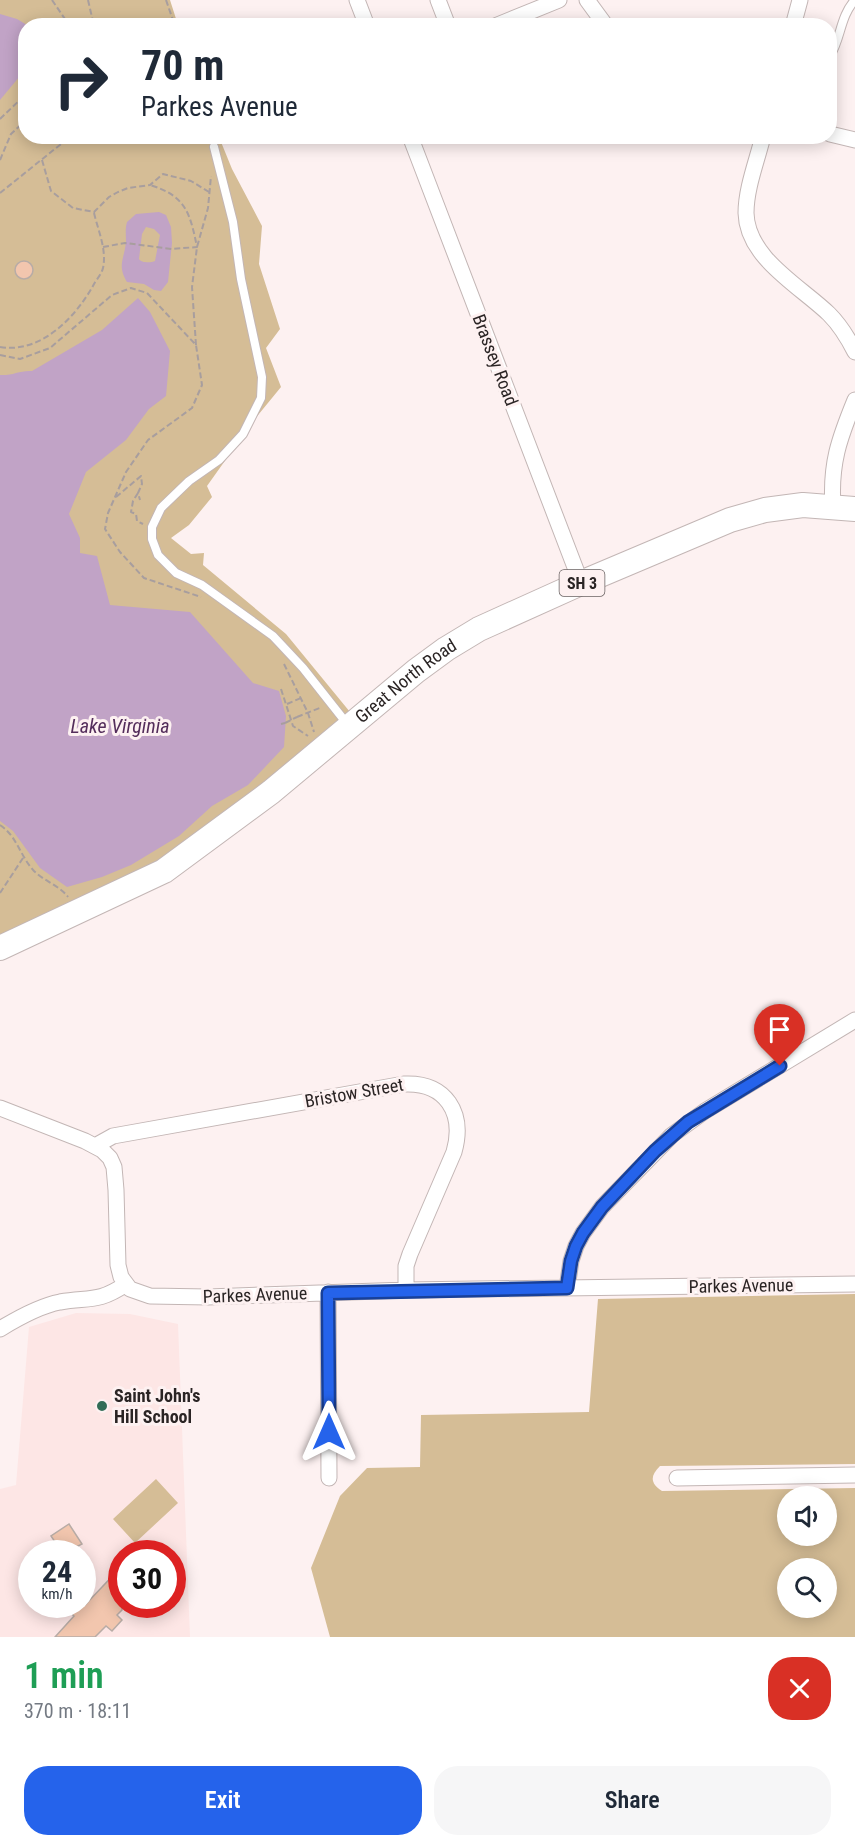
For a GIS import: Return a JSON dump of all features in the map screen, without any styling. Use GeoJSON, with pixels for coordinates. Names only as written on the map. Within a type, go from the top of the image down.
{"type":"FeatureCollection","features":[{"type":"Feature","properties":{"kind":"highway","name":"Great North Road"},"geometry":{"type":"LineString","coordinates":[[0,948],[164,871],[271,792],[416,670],[462,638],[581,583],[748,514],[803,505],[844,508]]}},
{"type":"Feature","properties":{"kind":"street"},"geometry":{"type":"LineString","coordinates":[[357,0],[364,18]]}},
{"type":"Feature","properties":{"kind":"street"},"geometry":{"type":"LineString","coordinates":[[438,0],[445,18]]}},
{"type":"Feature","properties":{"kind":"street"},"geometry":{"type":"LineString","coordinates":[[515,18],[559,0]]}},
{"type":"Feature","properties":{"kind":"street"},"geometry":{"type":"LineString","coordinates":[[795,18],[800,0]]}},
{"type":"Feature","properties":{"kind":"street"},"geometry":{"type":"LineString","coordinates":[[591,1],[601,18]]}},
{"type":"Feature","properties":{"kind":"street"},"geometry":{"type":"LineString","coordinates":[[837,136],[855,140]]}},
{"type":"Feature","properties":{"kind":"street","name":"Brassey Road"},"geometry":{"type":"LineString","coordinates":[[413,144],[581,583]]}},
{"type":"Feature","properties":{"kind":"street"},"geometry":{"type":"LineString","coordinates":[[761,144],[747,202],[746,215],[750,234],[756,247],[767,260],[839,325],[855,352]]}},
{"type":"Feature","properties":{"kind":"street"},"geometry":{"type":"LineString","coordinates":[[844,508],[833,479],[836,450],[855,400]]}},
{"type":"Feature","properties":{"kind":"street"},"geometry":{"type":"LineString","coordinates":[[567,1288],[571,1261],[583,1233],[602,1207],[672,1135],[705,1111],[855,1020]]}},
{"type":"Feature","properties":{"kind":"street","name":"Bristow Street"},"geometry":{"type":"LineString","coordinates":[[95,1146],[113,1136],[404,1084],[425,1085],[443,1096],[450,1105],[456,1116],[458,1139],[410,1254],[406,1266],[406,1290]]}},
{"type":"Feature","properties":{"kind":"street"},"geometry":{"type":"LineString","coordinates":[[0,1108],[95,1146],[110,1158],[114,1167],[116,1190],[118,1265],[121,1277],[126,1284],[100,1298],[58,1303],[20,1318],[0,1329]]}},
{"type":"Feature","properties":{"kind":"street","name":"Parkes Avenue"},"geometry":{"type":"LineString","coordinates":[[126,1284],[141,1294],[163,1297],[406,1290],[855,1284]]}},
{"type":"Feature","properties":{"kind":"street"},"geometry":{"type":"LineString","coordinates":[[328,1293],[329,1478]]}},
{"type":"Feature","properties":{"kind":"street"},"geometry":{"type":"LineString","coordinates":[[677,1478],[855,1475]]}},
{"type":"Feature","properties":{"kind":"lane"},"geometry":{"type":"LineString","coordinates":[[837,41],[847,11],[855,0]]}},
{"type":"Feature","properties":{"kind":"lane"},"geometry":{"type":"LineString","coordinates":[[214,147],[233,222],[241,279],[262,377],[261,398],[243,434],[219,460],[174,493],[161,508],[152,527],[152,539],[158,555],[176,573],[202,585],[273,636],[303,668],[349,726]]}},
{"type":"Feature","properties":{"kind":"path"},"geometry":{"type":"LineString","coordinates":[[52,0],[64,18]]}},
{"type":"Feature","properties":{"kind":"path"},"geometry":{"type":"LineString","coordinates":[[88,0],[92,18]]}},
{"type":"Feature","properties":{"kind":"path"},"geometry":{"type":"LineString","coordinates":[[166,0],[172,18]]}},
{"type":"Feature","properties":{"kind":"path"},"geometry":{"type":"LineString","coordinates":[[0,118],[18,101]]}},
{"type":"Feature","properties":{"kind":"path"},"geometry":{"type":"LineString","coordinates":[[0,160],[11,134],[18,127]]}},
{"type":"Feature","properties":{"kind":"path"},"geometry":{"type":"LineString","coordinates":[[0,193],[61,144]]}},
{"type":"Feature","properties":{"kind":"path"},"geometry":{"type":"LineString","coordinates":[[214,147],[221,144]]}},
{"type":"Feature","properties":{"kind":"path"},"geometry":{"type":"LineString","coordinates":[[42,160],[51,191],[73,208],[94,212]]}},
{"type":"Feature","properties":{"kind":"path"},"geometry":{"type":"LineString","coordinates":[[150,185],[163,174],[190,181],[209,192]]}},
{"type":"Feature","properties":{"kind":"path"},"geometry":{"type":"LineString","coordinates":[[204,598],[144,578],[120,552],[105,529],[108,513],[126,472],[148,441],[192,408],[202,385],[196,345],[192,287],[211,175]]}},
{"type":"Feature","properties":{"kind":"path"},"geometry":{"type":"LineString","coordinates":[[94,212],[109,198],[128,188],[150,185],[164,189],[175,195],[185,207],[191,219],[197,247]]}},
{"type":"Feature","properties":{"kind":"path"},"geometry":{"type":"LineString","coordinates":[[0,346],[14,348],[38,341],[64,324],[87,297],[103,268],[103,247],[94,212]]}},
{"type":"Feature","properties":{"kind":"path"},"geometry":{"type":"LineString","coordinates":[[103,247],[125,243],[172,249],[197,247]]}},
{"type":"Feature","properties":{"kind":"path"},"geometry":{"type":"LineString","coordinates":[[0,355],[20,359],[50,348],[112,295],[131,288],[147,293],[196,345]]}},
{"type":"Feature","properties":{"kind":"path"},"geometry":{"type":"LineString","coordinates":[[116,496],[141,476],[142,484],[133,501],[131,512],[136,514],[137,521],[152,527]]}},
{"type":"Feature","properties":{"kind":"path"},"geometry":{"type":"LineString","coordinates":[[138,493],[140,500]]}},
{"type":"Feature","properties":{"kind":"path"},"geometry":{"type":"LineString","coordinates":[[281,689],[293,726],[305,736],[311,736],[314,729],[308,713],[282,660]]}},
{"type":"Feature","properties":{"kind":"path"},"geometry":{"type":"LineString","coordinates":[[286,705],[300,698]]}},
{"type":"Feature","properties":{"kind":"path"},"geometry":{"type":"LineString","coordinates":[[281,724],[308,713]]}},
{"type":"Feature","properties":{"kind":"path"},"geometry":{"type":"LineString","coordinates":[[0,825],[10,831],[23,858],[46,882],[64,892],[69,898]]}},
{"type":"Feature","properties":{"kind":"path"},"geometry":{"type":"LineString","coordinates":[[0,893],[23,858]]}},
{"type":"Feature","properties":{"kind":"shaded area"},"geometry":{"type":"Polygon","coordinates":[[[0,0],[170,0],[176,18],[18,18],[18,144],[222,144],[232,169],[262,226],[259,264],[280,329],[266,348],[281,387],[254,420],[207,486],[212,497],[189,525],[171,538],[191,554],[204,553],[203,565],[286,634],[350,712],[186,848],[0,939],[0,0]]]}},
{"type":"Feature","properties":{"kind":"shaded area"},"geometry":{"type":"Polygon","coordinates":[[[855,1294],[855,1464],[660,1466],[654,1473],[653,1482],[662,1491],[777,1489],[777,1546],[837,1546],[837,1488],[855,1488],[855,1637],[330,1637],[311,1568],[340,1496],[367,1468],[420,1467],[421,1415],[589,1412],[598,1299],[855,1294]]]}},
{"type":"Feature","properties":{"kind":"shaded area","name":"Saint John's Hill School"},"geometry":{"type":"Polygon","coordinates":[[[76,1313],[130,1314],[178,1324],[190,1637],[0,1637],[0,1489],[16,1485],[29,1327],[76,1313]]]}},
{"type":"Feature","properties":{"kind":"shaded area"},"geometry":{"type":"Polygon","coordinates":[[[156,1479],[178,1503],[138,1540],[132,1540],[113,1519],[156,1479]]]}},
{"type":"Feature","properties":{"kind":"water"},"geometry":{"type":"Polygon","coordinates":[[[0,14],[18,20],[18,78],[0,100],[0,14]]]}},
{"type":"Feature","properties":{"kind":"water"},"geometry":{"type":"Polygon","coordinates":[[[159,212],[166,215],[171,227],[172,243],[168,282],[161,291],[144,284],[127,282],[122,271],[127,222],[136,214],[159,212]],[[146,227],[142,234],[139,259],[142,261],[155,261],[160,235],[154,229],[146,227]]]}},
{"type":"Feature","properties":{"kind":"water","name":"Lake Virginia"},"geometry":{"type":"Polygon","coordinates":[[[138,298],[150,312],[170,351],[166,396],[149,409],[126,440],[86,472],[69,514],[80,538],[80,553],[97,556],[110,605],[190,612],[253,683],[279,691],[286,716],[284,747],[248,785],[212,806],[179,836],[131,865],[102,877],[67,887],[40,868],[13,831],[0,821],[0,375],[32,371],[102,330],[138,298]]]}},
{"type":"Feature","properties":{"kind":"building"},"geometry":{"type":"Polygon","coordinates":[[[24,261],[30,264],[33,270],[30,276],[24,279],[18,276],[15,270],[18,264],[24,261]]]}},
{"type":"Feature","properties":{"kind":"building"},"geometry":{"type":"Polygon","coordinates":[[[69,1524],[79,1540],[54,1540],[51,1536],[69,1524]]]}},
{"type":"Feature","properties":{"kind":"building"},"geometry":{"type":"Polygon","coordinates":[[[108,1581],[108,1618],[122,1620],[112,1631],[106,1626],[95,1637],[55,1637],[72,1618],[96,1618],[96,1593],[108,1581]]]}},
{"type":"Feature","properties":{"kind":"place","name":"Saint John's Hill School"},"geometry":{"type":"Point","coordinates":[102,1406]}},
{"type":"Feature","properties":{"kind":"route"},"geometry":{"type":"LineString","coordinates":[[329,1432],[328,1293],[567,1288],[571,1261],[583,1233],[602,1207],[655,1151],[688,1122],[780,1066]]}}]}
